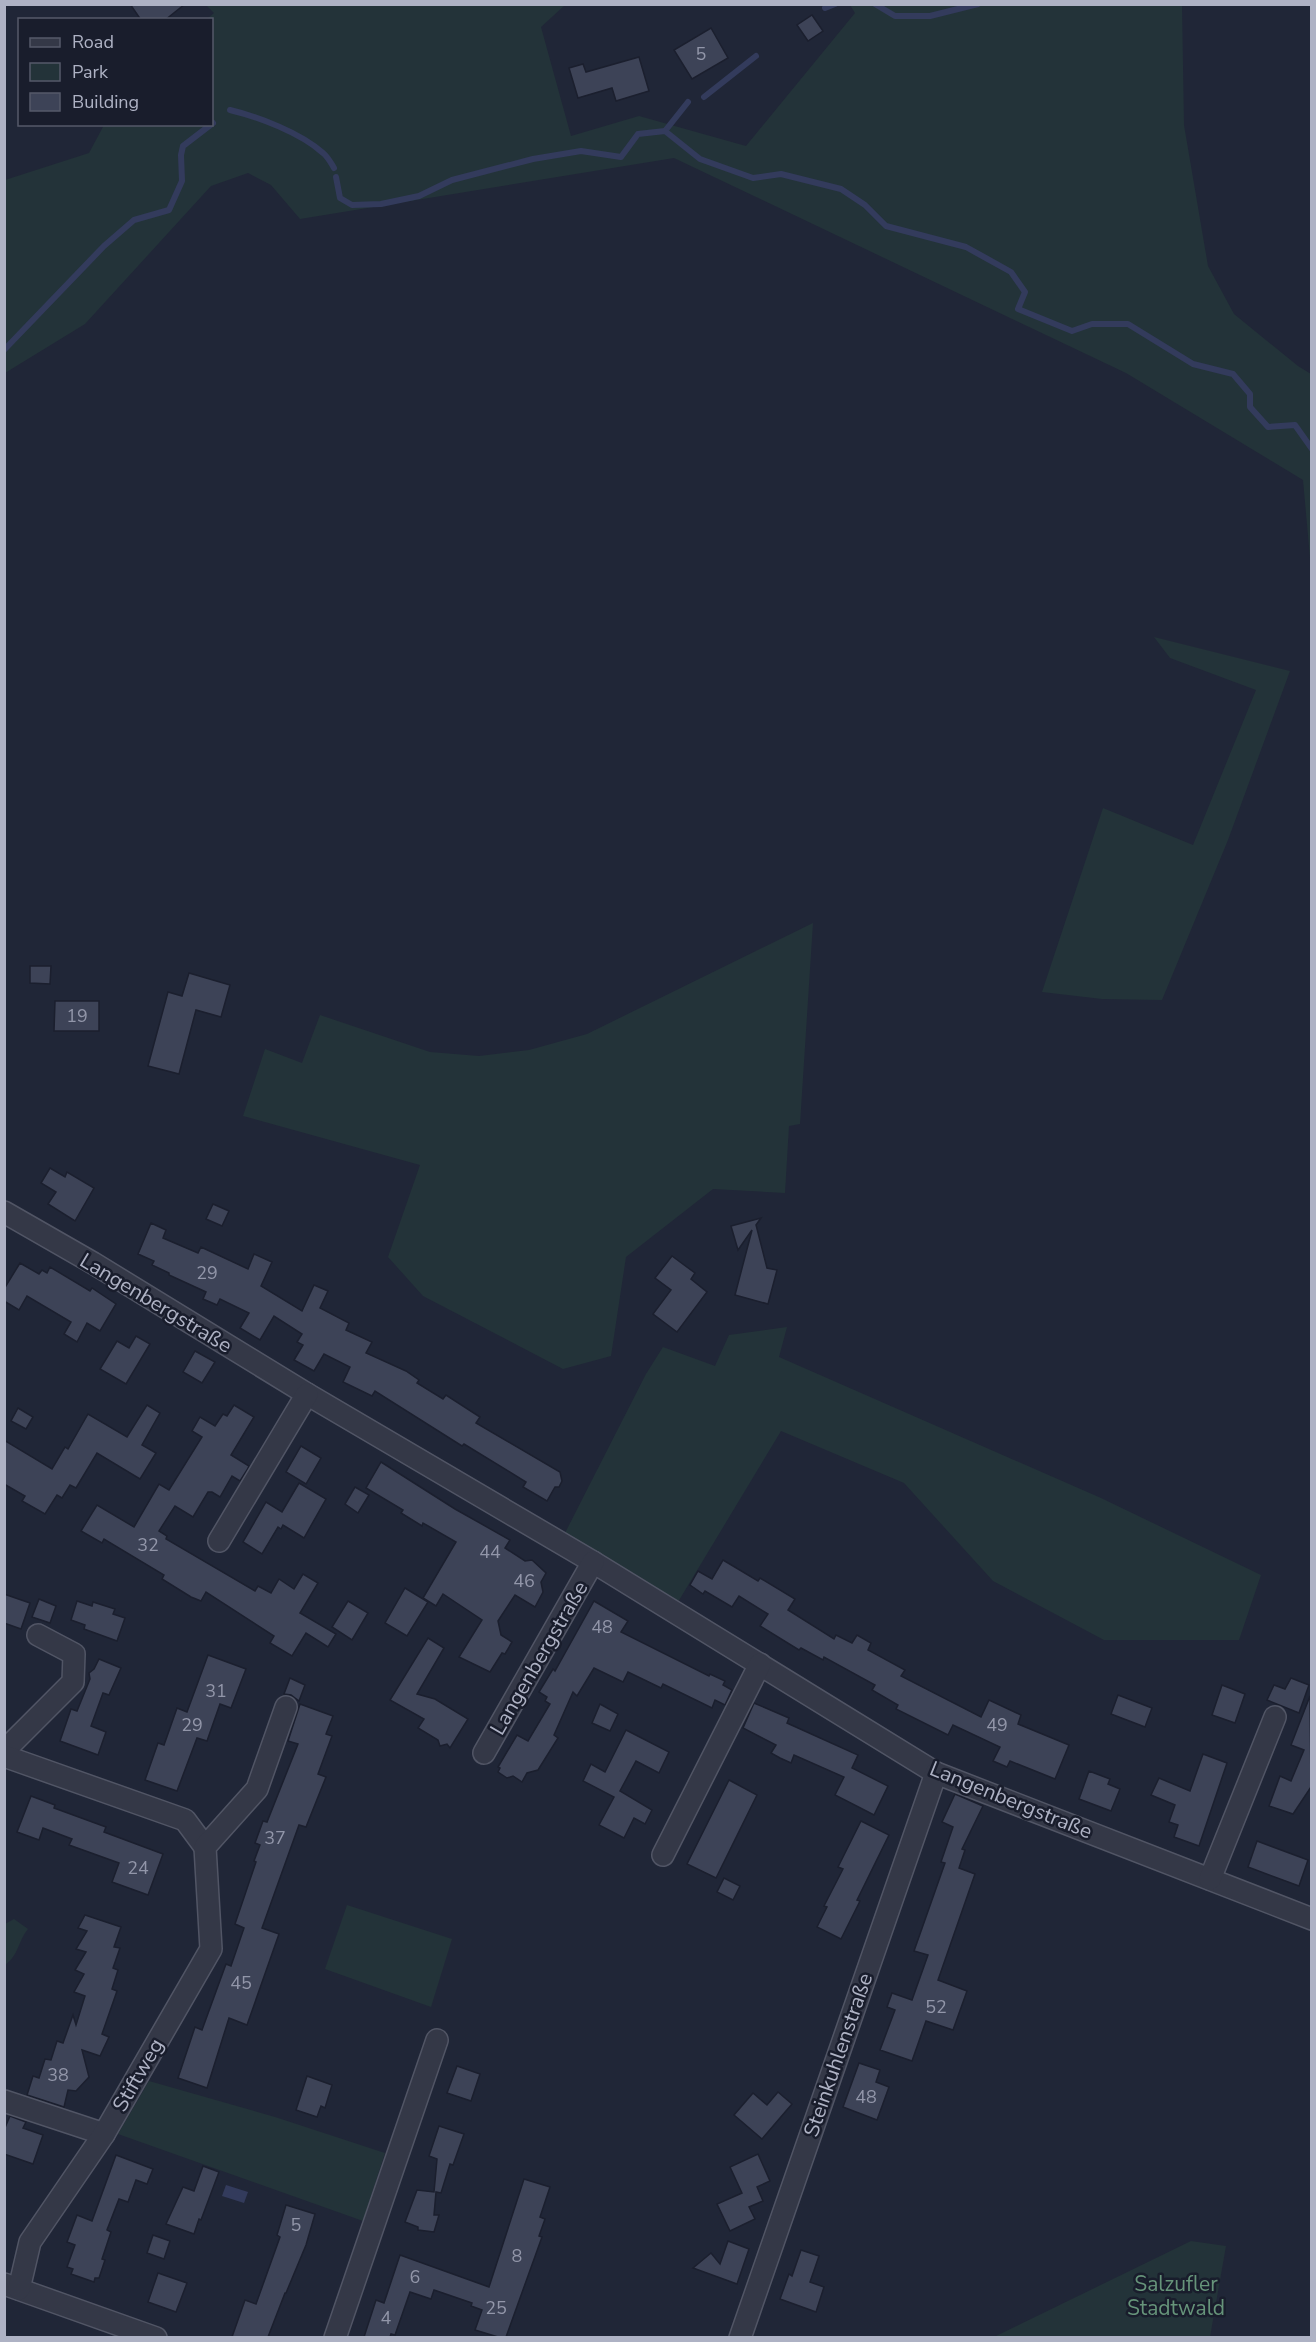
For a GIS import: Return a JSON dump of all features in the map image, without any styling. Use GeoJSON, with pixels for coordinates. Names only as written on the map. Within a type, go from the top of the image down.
{"type":"FeatureCollection","features":[{"type":"Feature","properties":{"kind":"street","name":"Langenbergstraße"},"geometry":{"type":"LineString","coordinates":[[4,1212],[593,1562],[936,1773],[1311,1920]]}},
{"type":"Feature","properties":{"kind":"street"},"geometry":{"type":"LineString","coordinates":[[219,1541],[307,1394]]}},
{"type":"Feature","properties":{"kind":"street","name":"Langenbergstraße"},"geometry":{"type":"LineString","coordinates":[[484,1753],[593,1562]]}},
{"type":"Feature","properties":{"kind":"street"},"geometry":{"type":"LineString","coordinates":[[4,1751],[73,1682],[74,1654],[38,1635]]}},
{"type":"Feature","properties":{"kind":"street"},"geometry":{"type":"LineString","coordinates":[[663,1855],[760,1664]]}},
{"type":"Feature","properties":{"kind":"street"},"geometry":{"type":"LineString","coordinates":[[4,1756],[185,1820],[205,1847],[257,1789],[286,1707]]}},
{"type":"Feature","properties":{"kind":"street"},"geometry":{"type":"LineString","coordinates":[[1210,1879],[1275,1717]]}},
{"type":"Feature","properties":{"kind":"street","name":"Steinkuhlenstraße"},"geometry":{"type":"LineString","coordinates":[[740,2337],[936,1773]]}},
{"type":"Feature","properties":{"kind":"street","name":"Stiftweg"},"geometry":{"type":"LineString","coordinates":[[12,2286],[30,2242],[104,2134],[211,1949],[205,1847]]}},
{"type":"Feature","properties":{"kind":"street"},"geometry":{"type":"LineString","coordinates":[[335,2337],[437,2040]]}},
{"type":"Feature","properties":{"kind":"street"},"geometry":{"type":"LineString","coordinates":[[4,2102],[104,2134]]}},
{"type":"Feature","properties":{"kind":"street"},"geometry":{"type":"LineString","coordinates":[[12,2286],[156,2337]]}},
{"type":"Feature","properties":{"kind":"green space"},"geometry":{"type":"Polygon","coordinates":[[[206,5],[565,5],[541,27],[571,136],[639,116],[746,146],[855,13],[850,5],[1182,5],[1184,125],[1208,266],[1234,314],[1311,374],[1311,569],[1303,480],[1126,373],[674,158],[300,219],[271,185],[248,173],[211,186],[85,324],[5,373],[5,180],[89,153],[103,126],[213,126],[213,18],[208,18],[214,13],[206,5]]]}},
{"type":"Feature","properties":{"kind":"green space"},"geometry":{"type":"Polygon","coordinates":[[[1154,637],[1290,671],[1228,840],[1162,1000],[1102,999],[1042,992],[1103,808],[1193,845],[1256,690],[1170,658],[1154,637]]]}},
{"type":"Feature","properties":{"kind":"green space"},"geometry":{"type":"Polygon","coordinates":[[[813,923],[800,1124],[789,1126],[785,1193],[713,1189],[626,1257],[611,1356],[563,1369],[423,1296],[388,1257],[420,1165],[243,1116],[265,1049],[302,1063],[320,1015],[430,1052],[479,1056],[529,1050],[587,1034],[813,923]]]}},
{"type":"Feature","properties":{"kind":"green space"},"geometry":{"type":"Polygon","coordinates":[[[787,1327],[779,1357],[1101,1498],[1261,1575],[1239,1640],[1104,1640],[993,1581],[904,1483],[781,1431],[678,1602],[565,1533],[646,1374],[663,1347],[715,1366],[729,1335],[787,1327]]]}},
{"type":"Feature","properties":{"kind":"green space"},"geometry":{"type":"Polygon","coordinates":[[[347,1905],[452,1939],[431,2007],[325,1969],[347,1905]]]}},
{"type":"Feature","properties":{"kind":"green space"},"geometry":{"type":"Polygon","coordinates":[[[14,1919],[28,1929],[13,1957],[5,1965],[5,1924],[14,1919]]]}},
{"type":"Feature","properties":{"kind":"green space"},"geometry":{"type":"Polygon","coordinates":[[[149,2081],[275,2117],[385,2153],[363,2221],[118,2134],[149,2081]]]}},
{"type":"Feature","properties":{"kind":"green space","name":"Salzufler Stadtwald"},"geometry":{"type":"Polygon","coordinates":[[[1191,2241],[1226,2246],[1210,2337],[994,2337],[1191,2241]]]}},
{"type":"Feature","properties":{"kind":"water"},"geometry":{"type":"Polygon","coordinates":[[[226,2185],[248,2192],[244,2203],[222,2196],[226,2185]]]}},
{"type":"Feature","properties":{"kind":"building"},"geometry":{"type":"Polygon","coordinates":[[[130,4],[185,4],[168,18],[140,18],[130,4]]]}},
{"type":"Feature","properties":{"kind":"building"},"geometry":{"type":"Polygon","coordinates":[[[812,15],[823,31],[808,41],[797,25],[812,15]]]}},
{"type":"Feature","properties":{"kind":"building"},"geometry":{"type":"Polygon","coordinates":[[[711,28],[728,58],[692,79],[674,50],[711,28]]]}},
{"type":"Feature","properties":{"kind":"building"},"geometry":{"type":"Polygon","coordinates":[[[639,57],[649,91],[616,101],[612,88],[578,98],[569,68],[583,64],[586,72],[639,57]]]}},
{"type":"Feature","properties":{"kind":"building"},"geometry":{"type":"Polygon","coordinates":[[[30,966],[51,966],[50,984],[30,983],[30,966]]]}},
{"type":"Feature","properties":{"kind":"building"},"geometry":{"type":"Polygon","coordinates":[[[189,973],[230,985],[221,1017],[196,1010],[179,1074],[148,1066],[168,992],[182,996],[189,973]]]}},
{"type":"Feature","properties":{"kind":"building"},"geometry":{"type":"Polygon","coordinates":[[[55,1001],[99,1001],[99,1031],[54,1031],[55,1001]]]}},
{"type":"Feature","properties":{"kind":"building"},"geometry":{"type":"Polygon","coordinates":[[[50,1168],[65,1177],[67,1172],[94,1188],[75,1221],[48,1204],[56,1192],[41,1183],[50,1168]]]}},
{"type":"Feature","properties":{"kind":"building"},"geometry":{"type":"Polygon","coordinates":[[[213,1204],[229,1211],[222,1226],[206,1219],[213,1204]]]}},
{"type":"Feature","properties":{"kind":"building"},"geometry":{"type":"Polygon","coordinates":[[[761,1218],[756,1225],[767,1268],[777,1270],[768,1304],[735,1295],[752,1230],[738,1250],[731,1226],[761,1218]]]}},
{"type":"Feature","properties":{"kind":"building"},"geometry":{"type":"Polygon","coordinates":[[[151,1223],[166,1230],[163,1238],[198,1253],[201,1247],[248,1269],[254,1254],[272,1262],[261,1286],[302,1311],[314,1285],[328,1291],[320,1308],[349,1323],[346,1330],[372,1342],[366,1353],[406,1371],[419,1380],[417,1383],[443,1399],[446,1395],[480,1417],[476,1423],[560,1472],[562,1481],[559,1487],[555,1487],[547,1501],[523,1487],[526,1482],[464,1444],[462,1446],[375,1391],[372,1396],[343,1382],[350,1367],[324,1354],[314,1371],[294,1360],[303,1345],[297,1342],[302,1334],[274,1316],[260,1340],[240,1328],[249,1313],[220,1299],[217,1305],[203,1299],[206,1292],[169,1275],[152,1265],[154,1261],[138,1254],[151,1223]]]}},
{"type":"Feature","properties":{"kind":"building"},"geometry":{"type":"Polygon","coordinates":[[[672,1256],[695,1273],[691,1279],[707,1292],[677,1332],[653,1314],[671,1290],[655,1278],[672,1256]]]}},
{"type":"Feature","properties":{"kind":"building"},"geometry":{"type":"Polygon","coordinates":[[[20,1263],[39,1274],[42,1270],[47,1273],[50,1267],[90,1291],[92,1288],[116,1304],[100,1331],[87,1323],[77,1342],[64,1334],[71,1322],[27,1296],[19,1310],[4,1301],[4,1289],[20,1263]]]}},
{"type":"Feature","properties":{"kind":"building"},"geometry":{"type":"Polygon","coordinates":[[[136,1336],[150,1344],[126,1384],[100,1369],[117,1341],[129,1348],[136,1336]]]}},
{"type":"Feature","properties":{"kind":"building"},"geometry":{"type":"Polygon","coordinates":[[[195,1351],[215,1362],[202,1383],[183,1372],[195,1351]]]}},
{"type":"Feature","properties":{"kind":"building"},"geometry":{"type":"Polygon","coordinates":[[[147,1405],[160,1413],[142,1445],[156,1453],[140,1479],[97,1453],[76,1488],[70,1485],[62,1498],[57,1495],[45,1514],[22,1501],[25,1496],[4,1484],[4,1440],[52,1469],[65,1447],[68,1449],[88,1414],[127,1437],[147,1405]]]}},
{"type":"Feature","properties":{"kind":"building"},"geometry":{"type":"Polygon","coordinates":[[[234,1405],[254,1417],[231,1455],[249,1466],[247,1470],[240,1481],[232,1476],[220,1497],[208,1492],[193,1517],[175,1506],[159,1531],[167,1536],[166,1539],[255,1591],[258,1586],[271,1593],[279,1579],[294,1589],[303,1574],[318,1583],[300,1613],[336,1634],[328,1647],[306,1633],[292,1656],[270,1643],[274,1636],[206,1592],[201,1601],[191,1597],[162,1579],[164,1575],[104,1539],[102,1543],[81,1531],[97,1505],[134,1527],[159,1484],[169,1490],[202,1437],[192,1431],[200,1417],[215,1426],[223,1414],[227,1416],[234,1405]]]}},
{"type":"Feature","properties":{"kind":"building"},"geometry":{"type":"Polygon","coordinates":[[[18,1408],[33,1417],[26,1429],[11,1421],[18,1408]]]}},
{"type":"Feature","properties":{"kind":"building"},"geometry":{"type":"Polygon","coordinates":[[[301,1446],[321,1458],[306,1484],[286,1472],[301,1446]]]}},
{"type":"Feature","properties":{"kind":"building"},"geometry":{"type":"Polygon","coordinates":[[[381,1462],[455,1509],[510,1540],[505,1548],[525,1561],[532,1560],[546,1573],[541,1582],[543,1592],[535,1607],[515,1595],[498,1621],[501,1635],[512,1642],[490,1672],[459,1657],[482,1620],[443,1594],[436,1606],[423,1598],[456,1542],[423,1523],[422,1526],[401,1513],[403,1510],[366,1488],[381,1462]]]}},
{"type":"Feature","properties":{"kind":"building"},"geometry":{"type":"Polygon","coordinates":[[[299,1483],[326,1499],[304,1538],[283,1525],[281,1529],[278,1527],[262,1554],[243,1542],[266,1502],[282,1512],[299,1483]]]}},
{"type":"Feature","properties":{"kind":"building"},"geometry":{"type":"Polygon","coordinates":[[[355,1487],[369,1495],[358,1513],[345,1504],[355,1487]]]}},
{"type":"Feature","properties":{"kind":"building"},"geometry":{"type":"Polygon","coordinates":[[[723,1560],[795,1599],[788,1610],[834,1639],[836,1635],[852,1643],[857,1635],[871,1643],[868,1650],[905,1670],[901,1676],[981,1717],[989,1700],[1021,1715],[1018,1724],[1069,1745],[1055,1779],[1010,1761],[1007,1767],[993,1761],[1000,1747],[953,1725],[948,1735],[896,1709],[898,1705],[872,1690],[875,1685],[824,1657],[823,1660],[801,1648],[799,1650],[760,1626],[768,1614],[739,1596],[732,1607],[705,1591],[703,1594],[690,1585],[698,1571],[712,1579],[723,1560]]]}},
{"type":"Feature","properties":{"kind":"building"},"geometry":{"type":"Polygon","coordinates":[[[405,1588],[428,1602],[407,1636],[385,1623],[405,1588]]]}},
{"type":"Feature","properties":{"kind":"building"},"geometry":{"type":"Polygon","coordinates":[[[4,1594],[30,1603],[21,1629],[4,1623],[4,1594]]]}},
{"type":"Feature","properties":{"kind":"building"},"geometry":{"type":"Polygon","coordinates":[[[39,1599],[56,1606],[50,1623],[32,1617],[39,1599]]]}},
{"type":"Feature","properties":{"kind":"building"},"geometry":{"type":"Polygon","coordinates":[[[77,1601],[92,1606],[93,1602],[115,1609],[113,1614],[125,1618],[117,1641],[84,1629],[85,1625],[71,1620],[77,1601]]]}},
{"type":"Feature","properties":{"kind":"building"},"geometry":{"type":"Polygon","coordinates":[[[348,1601],[368,1613],[352,1640],[332,1627],[348,1601]]]}},
{"type":"Feature","properties":{"kind":"building"},"geometry":{"type":"Polygon","coordinates":[[[594,1601],[628,1621],[621,1632],[709,1676],[710,1674],[725,1681],[723,1685],[732,1690],[725,1705],[715,1700],[712,1708],[663,1684],[661,1688],[628,1672],[623,1682],[594,1668],[577,1696],[573,1692],[554,1735],[558,1738],[538,1770],[527,1773],[522,1782],[513,1776],[507,1778],[498,1772],[500,1768],[498,1767],[517,1735],[528,1741],[550,1704],[545,1701],[547,1697],[539,1692],[553,1669],[555,1671],[594,1601]]]}},
{"type":"Feature","properties":{"kind":"building"},"geometry":{"type":"Polygon","coordinates":[[[428,1638],[444,1648],[417,1694],[435,1699],[468,1719],[450,1748],[447,1744],[440,1746],[438,1740],[418,1728],[424,1719],[390,1700],[428,1638]]]}},
{"type":"Feature","properties":{"kind":"building"},"geometry":{"type":"Polygon","coordinates":[[[208,1655],[246,1669],[231,1708],[220,1704],[207,1741],[197,1738],[177,1791],[145,1780],[158,1743],[164,1745],[177,1708],[187,1712],[208,1655]]]}},
{"type":"Feature","properties":{"kind":"building"},"geometry":{"type":"Polygon","coordinates":[[[99,1659],[121,1668],[109,1695],[103,1693],[91,1726],[106,1732],[98,1755],[60,1741],[71,1709],[77,1711],[90,1679],[89,1673],[99,1659]]]}},
{"type":"Feature","properties":{"kind":"building"},"geometry":{"type":"Polygon","coordinates":[[[290,1678],[305,1685],[299,1701],[291,1695],[284,1694],[290,1678]]]}},
{"type":"Feature","properties":{"kind":"building"},"geometry":{"type":"Polygon","coordinates":[[[1291,1678],[1309,1685],[1299,1713],[1267,1700],[1274,1685],[1285,1689],[1291,1678]]]}},
{"type":"Feature","properties":{"kind":"building"},"geometry":{"type":"Polygon","coordinates":[[[1222,1685],[1245,1694],[1235,1723],[1212,1715],[1222,1685]]]}},
{"type":"Feature","properties":{"kind":"building"},"geometry":{"type":"Polygon","coordinates":[[[1118,1695],[1152,1708],[1145,1727],[1111,1714],[1118,1695]]]}},
{"type":"Feature","properties":{"kind":"building"},"geometry":{"type":"Polygon","coordinates":[[[1310,1696],[1311,1787],[1293,1814],[1269,1806],[1280,1776],[1291,1781],[1304,1750],[1291,1745],[1310,1696]]]}},
{"type":"Feature","properties":{"kind":"building"},"geometry":{"type":"Polygon","coordinates":[[[754,1703],[789,1718],[787,1723],[858,1755],[852,1768],[888,1786],[874,1815],[835,1795],[844,1777],[794,1755],[791,1763],[780,1758],[771,1753],[776,1745],[743,1728],[754,1703]]]}},
{"type":"Feature","properties":{"kind":"building"},"geometry":{"type":"Polygon","coordinates":[[[300,1704],[333,1716],[326,1734],[332,1736],[318,1774],[326,1777],[306,1827],[299,1825],[262,1928],[279,1934],[247,2025],[229,2018],[207,2088],[178,2078],[195,2027],[202,2030],[226,1964],[231,1966],[244,1928],[235,1924],[256,1862],[254,1861],[260,1845],[255,1843],[263,1821],[267,1822],[298,1744],[288,1741],[300,1704]]]}},
{"type":"Feature","properties":{"kind":"building"},"geometry":{"type":"Polygon","coordinates":[[[600,1704],[618,1714],[610,1731],[592,1723],[600,1704]]]}},
{"type":"Feature","properties":{"kind":"building"},"geometry":{"type":"Polygon","coordinates":[[[626,1730],[669,1752],[659,1773],[636,1761],[620,1791],[652,1810],[645,1824],[634,1818],[624,1838],[599,1825],[614,1797],[583,1781],[591,1764],[605,1772],[626,1730]]]}},
{"type":"Feature","properties":{"kind":"building"},"geometry":{"type":"Polygon","coordinates":[[[1203,1754],[1227,1763],[1199,1846],[1174,1837],[1178,1825],[1169,1822],[1175,1805],[1151,1795],[1159,1778],[1190,1791],[1203,1754]]]}},
{"type":"Feature","properties":{"kind":"building"},"geometry":{"type":"Polygon","coordinates":[[[1089,1771],[1110,1779],[1108,1784],[1120,1789],[1111,1811],[1079,1799],[1089,1771]]]}},
{"type":"Feature","properties":{"kind":"building"},"geometry":{"type":"Polygon","coordinates":[[[729,1780],[757,1795],[716,1878],[687,1864],[729,1780]]]}},
{"type":"Feature","properties":{"kind":"building"},"geometry":{"type":"Polygon","coordinates":[[[955,1794],[983,1806],[962,1849],[965,1850],[959,1868],[975,1874],[938,1980],[967,1991],[953,2030],[926,2021],[912,2061],[880,2050],[895,2010],[887,2007],[892,1993],[912,2000],[928,1955],[914,1951],[945,1863],[941,1862],[953,1827],[942,1822],[955,1794]]]}},
{"type":"Feature","properties":{"kind":"building"},"geometry":{"type":"Polygon","coordinates":[[[31,1796],[55,1805],[54,1808],[106,1827],[104,1832],[163,1854],[148,1895],[112,1882],[119,1863],[69,1845],[72,1839],[43,1828],[39,1840],[17,1832],[31,1796]]]}},
{"type":"Feature","properties":{"kind":"building"},"geometry":{"type":"Polygon","coordinates":[[[861,1821],[889,1835],[857,1900],[860,1901],[841,1939],[817,1927],[827,1907],[824,1906],[843,1869],[838,1867],[861,1821]]]}},
{"type":"Feature","properties":{"kind":"building"},"geometry":{"type":"Polygon","coordinates":[[[1257,1841],[1308,1860],[1299,1886],[1248,1867],[1257,1841]]]}},
{"type":"Feature","properties":{"kind":"building"},"geometry":{"type":"Polygon","coordinates":[[[724,1878],[740,1886],[733,1900],[717,1892],[724,1878]]]}},
{"type":"Feature","properties":{"kind":"building"},"geometry":{"type":"Polygon","coordinates":[[[85,1915],[121,1927],[114,1947],[120,1948],[113,1968],[118,1970],[112,1989],[117,1991],[102,2034],[109,2037],[100,2056],[82,2050],[89,2077],[76,2091],[68,2090],[64,2107],[27,2095],[33,2076],[39,2078],[45,2059],[51,2060],[57,2041],[63,2043],[73,2015],[76,2025],[85,1996],[74,1992],[84,1974],[75,1970],[86,1952],[76,1949],[87,1931],[78,1928],[85,1915]]]}},
{"type":"Feature","properties":{"kind":"building"},"geometry":{"type":"Polygon","coordinates":[[[859,2063],[880,2070],[876,2082],[889,2087],[877,2120],[843,2107],[859,2063]]]}},
{"type":"Feature","properties":{"kind":"building"},"geometry":{"type":"Polygon","coordinates":[[[457,2066],[480,2074],[471,2101],[447,2093],[457,2066]]]}},
{"type":"Feature","properties":{"kind":"building"},"geometry":{"type":"Polygon","coordinates":[[[307,2076],[332,2085],[325,2108],[321,2106],[317,2117],[296,2110],[307,2076]]]}},
{"type":"Feature","properties":{"kind":"building"},"geometry":{"type":"Polygon","coordinates":[[[778,2092],[792,2104],[762,2139],[734,2115],[753,2093],[767,2105],[778,2092]]]}},
{"type":"Feature","properties":{"kind":"building"},"geometry":{"type":"Polygon","coordinates":[[[10,2116],[26,2122],[23,2128],[43,2135],[33,2164],[4,2154],[4,2130],[10,2116]]]}},
{"type":"Feature","properties":{"kind":"building"},"geometry":{"type":"Polygon","coordinates":[[[439,2126],[464,2134],[453,2165],[450,2164],[441,2193],[436,2192],[434,2215],[439,2215],[434,2232],[418,2230],[418,2227],[405,2222],[417,2190],[434,2192],[437,2159],[429,2156],[439,2126]]]}},
{"type":"Feature","properties":{"kind":"building"},"geometry":{"type":"Polygon","coordinates":[[[758,2154],[770,2181],[757,2187],[763,2201],[749,2207],[755,2219],[730,2231],[717,2204],[742,2193],[730,2167],[758,2154]]]}},
{"type":"Feature","properties":{"kind":"building"},"geometry":{"type":"Polygon","coordinates":[[[116,2155],[153,2169],[147,2184],[136,2180],[128,2202],[119,2199],[107,2230],[111,2232],[102,2259],[105,2260],[99,2278],[95,2278],[94,2282],[71,2274],[73,2269],[67,2267],[75,2245],[67,2242],[77,2215],[92,2221],[116,2155]]]}},
{"type":"Feature","properties":{"kind":"building"},"geometry":{"type":"Polygon","coordinates":[[[203,2166],[219,2172],[194,2234],[166,2224],[183,2187],[194,2191],[203,2166]]]}},
{"type":"Feature","properties":{"kind":"building"},"geometry":{"type":"Polygon","coordinates":[[[524,2179],[550,2187],[540,2217],[545,2219],[539,2236],[542,2237],[506,2337],[475,2330],[482,2310],[471,2306],[472,2303],[434,2290],[431,2299],[410,2292],[395,2335],[364,2337],[376,2300],[384,2303],[400,2255],[489,2287],[524,2179]]]}},
{"type":"Feature","properties":{"kind":"building"},"geometry":{"type":"Polygon","coordinates":[[[286,2205],[315,2214],[306,2245],[268,2337],[232,2337],[245,2300],[256,2304],[280,2237],[277,2235],[286,2205]]]}},
{"type":"Feature","properties":{"kind":"building"},"geometry":{"type":"Polygon","coordinates":[[[153,2235],[170,2241],[164,2259],[147,2253],[153,2235]]]}},
{"type":"Feature","properties":{"kind":"building"},"geometry":{"type":"Polygon","coordinates":[[[728,2241],[749,2249],[737,2284],[693,2268],[711,2253],[720,2264],[728,2241]]]}},
{"type":"Feature","properties":{"kind":"building"},"geometry":{"type":"Polygon","coordinates":[[[801,2250],[819,2256],[810,2282],[824,2287],[816,2312],[780,2299],[789,2274],[792,2276],[801,2250]]]}},
{"type":"Feature","properties":{"kind":"building"},"geometry":{"type":"Polygon","coordinates":[[[158,2273],[187,2283],[176,2312],[148,2302],[158,2273]]]}},
{"type":"Feature","properties":{"kind":"waterway"},"geometry":{"type":"LineString","coordinates":[[825,8],[835,4]]}},
{"type":"Feature","properties":{"kind":"waterway"},"geometry":{"type":"LineString","coordinates":[[875,4],[895,16],[930,16],[978,4]]}},
{"type":"Feature","properties":{"kind":"waterway"},"geometry":{"type":"LineString","coordinates":[[704,97],[756,56]]}},
{"type":"Feature","properties":{"kind":"waterway"},"geometry":{"type":"LineString","coordinates":[[665,131],[688,102]]}},
{"type":"Feature","properties":{"kind":"waterway"},"geometry":{"type":"LineString","coordinates":[[230,110],[292,132],[325,155],[334,168]]}},
{"type":"Feature","properties":{"kind":"waterway"},"geometry":{"type":"LineString","coordinates":[[4,350],[104,246],[134,220],[169,210],[182,181],[183,146],[209,126]]}},
{"type":"Feature","properties":{"kind":"waterway"},"geometry":{"type":"LineString","coordinates":[[336,177],[340,198],[352,205],[381,204],[419,196],[452,180],[533,159],[581,151],[621,157],[638,134],[665,131],[700,159],[753,178],[781,174],[841,189],[865,205],[886,226],[966,247],[1011,272],[1025,292],[1018,309],[1072,331],[1092,324],[1128,324],[1193,364],[1233,374],[1250,394],[1250,407],[1268,427],[1295,425],[1312,449]]}}]}
